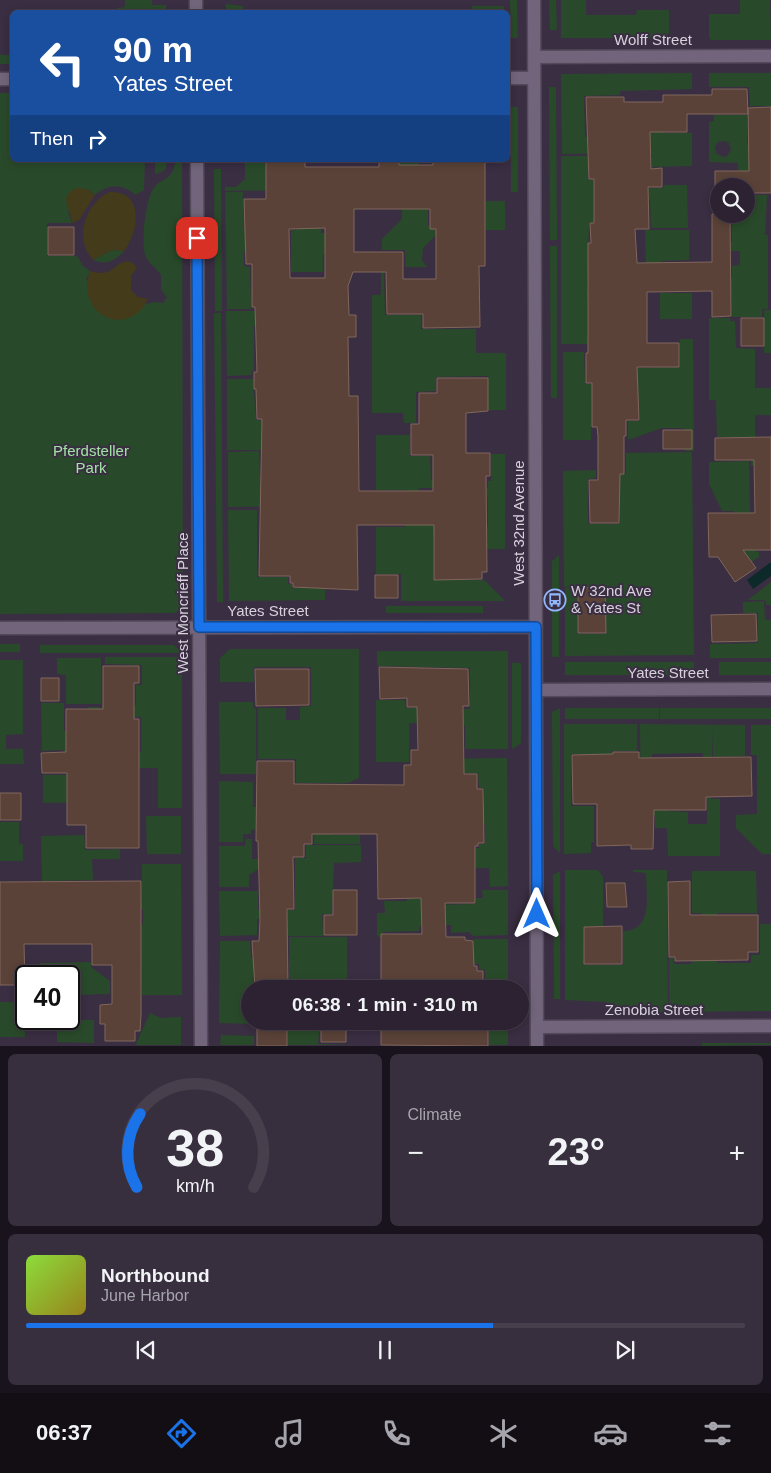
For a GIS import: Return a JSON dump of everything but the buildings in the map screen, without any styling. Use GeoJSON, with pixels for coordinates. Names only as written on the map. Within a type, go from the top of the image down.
{"type":"FeatureCollection","features":[{"type":"Feature","properties":{"kind":"street","name":"West 32nd Avenue"},"geometry":{"type":"LineString","coordinates":[[534,0],[537,1046]]}},
{"type":"Feature","properties":{"kind":"street","name":"Wolff Street"},"geometry":{"type":"LineString","coordinates":[[534,57],[771,56]]}},
{"type":"Feature","properties":{"kind":"street"},"geometry":{"type":"LineString","coordinates":[[510,78],[534,78]]}},
{"type":"Feature","properties":{"kind":"street","name":"West Moncrieff Place"},"geometry":{"type":"LineString","coordinates":[[197,162],[201,1046]]}},
{"type":"Feature","properties":{"kind":"street","name":"Yates Street"},"geometry":{"type":"LineString","coordinates":[[0,628],[536,627]]}},
{"type":"Feature","properties":{"kind":"street","name":"Yates Street"},"geometry":{"type":"LineString","coordinates":[[536,690],[771,689]]}},
{"type":"Feature","properties":{"kind":"street","name":"Zenobia Street"},"geometry":{"type":"LineString","coordinates":[[537,1027],[771,1026]]}},
{"type":"Feature","properties":{"kind":"green space"},"geometry":{"type":"Polygon","coordinates":[[[125,0],[152,0],[152,5],[166,5],[166,10],[117,10],[117,8],[125,7],[125,0]]]}},
{"type":"Feature","properties":{"kind":"green space"},"geometry":{"type":"Polygon","coordinates":[[[510,0],[517,0],[518,38],[511,38],[510,0]]]}},
{"type":"Feature","properties":{"kind":"green space"},"geometry":{"type":"Polygon","coordinates":[[[549,0],[556,0],[557,30],[550,30],[549,0]]]}},
{"type":"Feature","properties":{"kind":"green space"},"geometry":{"type":"Polygon","coordinates":[[[561,0],[586,0],[586,15],[636,15],[637,10],[669,10],[669,33],[665,38],[561,38],[561,0]]]}},
{"type":"Feature","properties":{"kind":"green space"},"geometry":{"type":"Polygon","coordinates":[[[740,0],[770,0],[771,40],[711,40],[709,38],[709,14],[740,14],[740,0]]]}},
{"type":"Feature","properties":{"kind":"green space"},"geometry":{"type":"Polygon","coordinates":[[[226,4],[243,6],[243,10],[226,10],[226,4]]]}},
{"type":"Feature","properties":{"kind":"green space"},"geometry":{"type":"Polygon","coordinates":[[[472,6],[504,6],[504,10],[472,10],[472,6]]]}},
{"type":"Feature","properties":{"kind":"green space"},"geometry":{"type":"Polygon","coordinates":[[[0,55],[10,55],[10,64],[0,64],[0,55]]]}},
{"type":"Feature","properties":{"kind":"green space"},"geometry":{"type":"Polygon","coordinates":[[[692,73],[692,89],[620,91],[620,95],[584,96],[585,137],[645,136],[645,153],[562,154],[561,74],[692,73]]]}},
{"type":"Feature","properties":{"kind":"green space"},"geometry":{"type":"Polygon","coordinates":[[[709,73],[771,73],[771,106],[750,106],[749,87],[709,87],[709,73]]]}},
{"type":"Feature","properties":{"kind":"green space"},"geometry":{"type":"Polygon","coordinates":[[[549,87],[556,87],[557,240],[550,240],[549,87]]]}},
{"type":"Feature","properties":{"kind":"green space","name":"Pferdsteller Park"},"geometry":{"type":"Polygon","coordinates":[[[0,93],[10,93],[10,162],[145,162],[144,190],[135,195],[125,188],[115,186],[100,191],[95,195],[87,189],[68,212],[72,223],[47,223],[47,256],[77,256],[83,266],[90,271],[86,280],[143,307],[145,304],[155,302],[163,303],[167,297],[161,290],[161,275],[147,259],[144,251],[145,223],[150,195],[160,182],[172,173],[176,162],[182,162],[183,601],[180,609],[175,613],[0,614],[0,93]]]}},
{"type":"Feature","properties":{"kind":"green space"},"geometry":{"type":"Polygon","coordinates":[[[511,107],[518,107],[518,192],[511,192],[511,107]]]}},
{"type":"Feature","properties":{"kind":"green space"},"geometry":{"type":"Polygon","coordinates":[[[714,115],[747,115],[747,143],[756,144],[757,193],[755,193],[755,178],[739,178],[738,163],[709,162],[709,122],[714,121],[714,115]],[[724,141],[718,142],[715,147],[716,153],[723,157],[727,156],[731,150],[729,143],[724,141]]]}},
{"type":"Feature","properties":{"kind":"green space"},"geometry":{"type":"Polygon","coordinates":[[[654,124],[663,124],[664,133],[692,133],[692,166],[652,167],[652,154],[647,153],[646,133],[654,133],[654,124]]]}},
{"type":"Feature","properties":{"kind":"green space"},"geometry":{"type":"Polygon","coordinates":[[[561,156],[588,156],[588,179],[593,180],[593,222],[589,222],[587,291],[630,291],[630,299],[587,299],[587,336],[635,335],[635,344],[561,344],[561,156]]]}},
{"type":"Feature","properties":{"kind":"green space"},"geometry":{"type":"Polygon","coordinates":[[[155,162],[167,162],[166,168],[162,172],[155,174],[155,162]]]}},
{"type":"Feature","properties":{"kind":"green space"},"geometry":{"type":"Polygon","coordinates":[[[245,162],[265,162],[265,166],[281,166],[304,190],[225,191],[225,187],[236,187],[245,179],[245,162]]]}},
{"type":"Feature","properties":{"kind":"green space"},"geometry":{"type":"Polygon","coordinates":[[[400,162],[419,162],[419,168],[400,168],[400,162]]]}},
{"type":"Feature","properties":{"kind":"green space"},"geometry":{"type":"Polygon","coordinates":[[[214,169],[221,169],[222,311],[215,311],[214,169]]]}},
{"type":"Feature","properties":{"kind":"green space"},"geometry":{"type":"Polygon","coordinates":[[[664,185],[687,185],[688,228],[651,228],[650,199],[596,199],[596,189],[663,188],[664,185]]]}},
{"type":"Feature","properties":{"kind":"green space"},"geometry":{"type":"Polygon","coordinates":[[[225,192],[243,192],[244,227],[256,226],[251,251],[244,251],[244,266],[250,267],[251,309],[227,309],[225,192]]]}},
{"type":"Feature","properties":{"kind":"green space"},"geometry":{"type":"Polygon","coordinates":[[[755,195],[767,195],[765,235],[768,235],[768,309],[762,309],[762,317],[732,317],[731,295],[711,295],[711,278],[732,278],[732,266],[740,265],[740,251],[714,251],[714,242],[732,242],[732,223],[755,223],[755,195]]]}},
{"type":"Feature","properties":{"kind":"green space"},"geometry":{"type":"Polygon","coordinates":[[[485,201],[505,201],[505,230],[485,230],[485,201]]]}},
{"type":"Feature","properties":{"kind":"green space"},"geometry":{"type":"Polygon","coordinates":[[[402,203],[428,207],[428,226],[434,226],[434,230],[483,230],[483,236],[435,236],[423,248],[422,260],[427,267],[405,267],[405,250],[382,250],[382,239],[402,219],[402,203]]]}},
{"type":"Feature","properties":{"kind":"green space"},"geometry":{"type":"Polygon","coordinates":[[[321,213],[321,233],[354,233],[354,254],[323,254],[323,272],[291,272],[291,230],[296,230],[296,225],[321,213]]]}},
{"type":"Feature","properties":{"kind":"green space"},"geometry":{"type":"Polygon","coordinates":[[[645,230],[689,230],[689,260],[661,261],[661,272],[646,272],[645,230]]]}},
{"type":"Feature","properties":{"kind":"green space"},"geometry":{"type":"Polygon","coordinates":[[[550,246],[557,246],[557,398],[551,398],[550,246]]]}},
{"type":"Feature","properties":{"kind":"green space"},"geometry":{"type":"Polygon","coordinates":[[[112,250],[124,251],[110,262],[93,260],[112,250]]]}},
{"type":"Feature","properties":{"kind":"green space"},"geometry":{"type":"Polygon","coordinates":[[[381,272],[384,272],[385,315],[421,315],[421,329],[476,329],[476,353],[506,353],[506,410],[488,410],[488,376],[436,377],[436,391],[416,392],[416,423],[404,423],[403,413],[372,413],[372,295],[381,295],[381,272]]]}},
{"type":"Feature","properties":{"kind":"green space"},"geometry":{"type":"Polygon","coordinates":[[[660,293],[692,293],[692,319],[660,319],[660,293]]]}},
{"type":"Feature","properties":{"kind":"green space"},"geometry":{"type":"Polygon","coordinates":[[[764,310],[771,310],[771,353],[764,353],[764,310]]]}},
{"type":"Feature","properties":{"kind":"green space"},"geometry":{"type":"Polygon","coordinates":[[[226,311],[261,311],[260,326],[254,326],[254,371],[252,371],[252,375],[227,376],[226,311]]]}},
{"type":"Feature","properties":{"kind":"green space"},"geometry":{"type":"Polygon","coordinates":[[[214,313],[221,313],[223,602],[217,602],[214,313]]]}},
{"type":"Feature","properties":{"kind":"green space"},"geometry":{"type":"Polygon","coordinates":[[[709,318],[730,318],[730,321],[735,321],[736,348],[755,349],[755,388],[771,388],[771,415],[755,415],[755,447],[771,465],[751,466],[751,459],[738,459],[738,437],[717,437],[716,400],[709,400],[709,318]]]}},
{"type":"Feature","properties":{"kind":"green space"},"geometry":{"type":"Polygon","coordinates":[[[680,339],[693,339],[694,451],[685,451],[684,428],[662,428],[628,440],[628,421],[640,421],[639,400],[591,400],[591,440],[563,440],[563,352],[584,352],[585,384],[632,384],[632,376],[637,376],[637,368],[680,367],[680,339]]]}},
{"type":"Feature","properties":{"kind":"green space"},"geometry":{"type":"Polygon","coordinates":[[[227,379],[253,379],[256,420],[264,420],[309,450],[227,450],[227,379]]]}},
{"type":"Feature","properties":{"kind":"green space"},"geometry":{"type":"Polygon","coordinates":[[[376,435],[410,435],[410,456],[430,456],[431,480],[442,480],[442,488],[419,488],[419,496],[406,496],[406,490],[376,490],[376,435]]]}},
{"type":"Feature","properties":{"kind":"green space"},"geometry":{"type":"Polygon","coordinates":[[[259,451],[260,482],[319,482],[325,506],[228,507],[228,452],[259,451]]]}},
{"type":"Feature","properties":{"kind":"green space"},"geometry":{"type":"Polygon","coordinates":[[[692,452],[694,655],[565,656],[565,588],[577,588],[577,634],[606,634],[606,587],[564,587],[563,471],[596,470],[596,478],[588,479],[588,524],[620,524],[620,474],[626,474],[626,453],[692,452]]]}},
{"type":"Feature","properties":{"kind":"green space"},"geometry":{"type":"Polygon","coordinates":[[[491,454],[505,454],[505,549],[484,549],[484,527],[488,527],[488,497],[443,496],[443,488],[488,488],[488,481],[491,481],[491,454]]]}},
{"type":"Feature","properties":{"kind":"green space"},"geometry":{"type":"Polygon","coordinates":[[[749,461],[750,514],[734,514],[734,511],[722,511],[709,484],[709,462],[749,461]]]}},
{"type":"Feature","properties":{"kind":"green space"},"geometry":{"type":"Polygon","coordinates":[[[405,497],[436,523],[483,538],[433,538],[433,580],[484,580],[505,601],[401,601],[401,574],[376,574],[376,527],[405,527],[405,497]]]}},
{"type":"Feature","properties":{"kind":"green space"},"geometry":{"type":"Polygon","coordinates":[[[228,510],[257,510],[257,577],[288,577],[288,584],[292,584],[292,588],[325,585],[325,600],[229,601],[228,510]]]}},
{"type":"Feature","properties":{"kind":"green space"},"geometry":{"type":"Polygon","coordinates":[[[730,545],[756,545],[759,557],[732,575],[730,545]]]}},
{"type":"Feature","properties":{"kind":"green space"},"geometry":{"type":"Polygon","coordinates":[[[559,555],[559,657],[552,657],[552,561],[559,555]]]}},
{"type":"Feature","properties":{"kind":"green space"},"geometry":{"type":"Polygon","coordinates":[[[771,582],[771,605],[766,605],[765,600],[748,600],[771,582]]]}},
{"type":"Feature","properties":{"kind":"green space"},"geometry":{"type":"Polygon","coordinates":[[[764,601],[765,620],[771,620],[771,658],[710,658],[710,644],[758,643],[758,613],[743,613],[743,602],[764,601]]]}},
{"type":"Feature","properties":{"kind":"green space"},"geometry":{"type":"Polygon","coordinates":[[[386,606],[483,606],[483,613],[386,613],[386,606]]]}},
{"type":"Feature","properties":{"kind":"green space"},"geometry":{"type":"Polygon","coordinates":[[[0,644],[20,644],[20,652],[0,652],[0,644]]]}},
{"type":"Feature","properties":{"kind":"green space"},"geometry":{"type":"Polygon","coordinates":[[[40,645],[174,645],[182,653],[40,653],[40,645]]]}},
{"type":"Feature","properties":{"kind":"green space"},"geometry":{"type":"Polygon","coordinates":[[[230,649],[359,649],[359,778],[348,783],[296,783],[296,759],[258,759],[258,708],[286,708],[286,720],[300,720],[300,707],[311,706],[311,667],[254,667],[254,682],[220,682],[220,658],[230,649]]]}},
{"type":"Feature","properties":{"kind":"green space"},"geometry":{"type":"Polygon","coordinates":[[[377,651],[508,651],[508,749],[465,749],[465,726],[419,709],[470,709],[470,668],[377,666],[377,651]]]}},
{"type":"Feature","properties":{"kind":"green space"},"geometry":{"type":"Polygon","coordinates":[[[105,657],[182,657],[182,808],[158,808],[158,768],[92,768],[92,752],[141,752],[141,717],[121,717],[102,722],[102,706],[136,705],[136,685],[142,685],[142,665],[105,664],[105,657]]]}},
{"type":"Feature","properties":{"kind":"green space"},"geometry":{"type":"Polygon","coordinates":[[[57,658],[101,658],[101,704],[66,704],[66,675],[57,674],[57,658]]]}},
{"type":"Feature","properties":{"kind":"green space"},"geometry":{"type":"Polygon","coordinates":[[[0,660],[23,660],[23,734],[6,735],[6,749],[23,749],[24,764],[0,764],[0,660]]]}},
{"type":"Feature","properties":{"kind":"green space"},"geometry":{"type":"Polygon","coordinates":[[[565,662],[694,662],[694,675],[565,675],[565,662]]]}},
{"type":"Feature","properties":{"kind":"green space"},"geometry":{"type":"Polygon","coordinates":[[[719,662],[771,662],[771,675],[719,675],[719,662]]]}},
{"type":"Feature","properties":{"kind":"green space"},"geometry":{"type":"Polygon","coordinates":[[[512,663],[521,663],[521,743],[512,749],[512,663]]]}},
{"type":"Feature","properties":{"kind":"green space"},"geometry":{"type":"Polygon","coordinates":[[[376,700],[405,700],[405,708],[417,708],[417,723],[409,723],[409,762],[376,762],[376,700]]]}},
{"type":"Feature","properties":{"kind":"green space"},"geometry":{"type":"Polygon","coordinates":[[[219,702],[253,702],[253,708],[256,709],[256,774],[220,774],[219,702]]]}},
{"type":"Feature","properties":{"kind":"green space"},"geometry":{"type":"Polygon","coordinates":[[[41,703],[64,703],[64,731],[88,731],[88,707],[100,707],[100,722],[64,772],[64,750],[42,751],[41,703]]]}},
{"type":"Feature","properties":{"kind":"green space"},"geometry":{"type":"Polygon","coordinates":[[[560,708],[560,853],[553,846],[552,712],[560,708]]]}},
{"type":"Feature","properties":{"kind":"green space"},"geometry":{"type":"Polygon","coordinates":[[[565,708],[659,708],[659,719],[565,719],[565,708]]]}},
{"type":"Feature","properties":{"kind":"green space"},"geometry":{"type":"Polygon","coordinates":[[[660,708],[771,708],[771,719],[660,719],[660,708]]]}},
{"type":"Feature","properties":{"kind":"green space"},"geometry":{"type":"Polygon","coordinates":[[[564,724],[637,724],[637,751],[612,751],[612,798],[603,807],[602,754],[571,754],[571,806],[594,806],[594,842],[591,842],[591,853],[564,854],[564,724]]]}},
{"type":"Feature","properties":{"kind":"green space"},"geometry":{"type":"Polygon","coordinates":[[[640,724],[745,725],[745,756],[713,757],[712,727],[712,791],[704,791],[703,753],[652,754],[652,783],[666,784],[667,811],[688,812],[688,824],[707,824],[707,794],[711,794],[711,799],[720,799],[720,856],[668,856],[667,828],[655,828],[655,816],[641,816],[640,724]]]}},
{"type":"Feature","properties":{"kind":"green space"},"geometry":{"type":"Polygon","coordinates":[[[751,725],[771,725],[771,854],[762,854],[736,828],[736,815],[757,814],[757,755],[751,755],[751,725]]]}},
{"type":"Feature","properties":{"kind":"green space"},"geometry":{"type":"Polygon","coordinates":[[[507,758],[508,886],[490,887],[489,868],[419,869],[433,848],[479,848],[479,844],[485,844],[485,825],[479,824],[479,802],[484,802],[484,788],[479,788],[478,773],[453,773],[434,759],[507,758]]]}},
{"type":"Feature","properties":{"kind":"green space"},"geometry":{"type":"Polygon","coordinates":[[[43,775],[68,775],[95,802],[43,803],[43,775]]]}},
{"type":"Feature","properties":{"kind":"green space"},"geometry":{"type":"Polygon","coordinates":[[[219,781],[253,782],[253,807],[260,807],[260,828],[251,830],[251,834],[243,834],[243,842],[219,842],[219,781]]]}},
{"type":"Feature","properties":{"kind":"green space"},"geometry":{"type":"Polygon","coordinates":[[[332,813],[332,835],[360,835],[360,844],[314,844],[314,818],[332,813]]]}},
{"type":"Feature","properties":{"kind":"green space"},"geometry":{"type":"Polygon","coordinates":[[[146,816],[181,816],[181,854],[147,854],[146,816]]]}},
{"type":"Feature","properties":{"kind":"green space"},"geometry":{"type":"Polygon","coordinates":[[[0,822],[19,822],[19,844],[23,844],[23,861],[0,861],[0,822]]]}},
{"type":"Feature","properties":{"kind":"green space"},"geometry":{"type":"Polygon","coordinates":[[[84,835],[85,850],[120,849],[120,859],[92,859],[93,880],[42,881],[41,836],[84,835]]]}},
{"type":"Feature","properties":{"kind":"green space"},"geometry":{"type":"Polygon","coordinates":[[[246,839],[252,839],[252,859],[293,859],[293,865],[259,869],[249,875],[249,887],[219,887],[219,846],[245,846],[246,839]]]}},
{"type":"Feature","properties":{"kind":"green space"},"geometry":{"type":"Polygon","coordinates":[[[306,845],[361,845],[361,862],[334,863],[332,914],[322,914],[323,936],[288,936],[288,910],[295,910],[295,858],[306,858],[306,845]]]}},
{"type":"Feature","properties":{"kind":"green space"},"geometry":{"type":"Polygon","coordinates":[[[142,864],[181,864],[182,995],[142,995],[141,948],[92,948],[92,940],[143,924],[143,909],[88,909],[88,901],[142,901],[142,864]]]}},
{"type":"Feature","properties":{"kind":"green space"},"geometry":{"type":"Polygon","coordinates":[[[565,870],[598,870],[603,877],[603,926],[583,927],[584,965],[623,965],[623,931],[640,925],[644,918],[647,901],[646,873],[633,872],[633,870],[667,870],[668,1012],[607,1012],[607,1002],[565,1000],[565,870]]]}},
{"type":"Feature","properties":{"kind":"green space"},"geometry":{"type":"Polygon","coordinates":[[[407,871],[434,905],[476,904],[476,898],[483,898],[482,890],[508,890],[508,935],[473,936],[469,932],[451,933],[451,925],[420,926],[419,931],[383,932],[383,938],[377,936],[377,913],[385,913],[384,901],[407,901],[407,871]]]}},
{"type":"Feature","properties":{"kind":"green space"},"geometry":{"type":"Polygon","coordinates":[[[560,871],[560,999],[554,999],[553,875],[560,871]]]}},
{"type":"Feature","properties":{"kind":"green space"},"geometry":{"type":"Polygon","coordinates":[[[692,871],[756,871],[757,913],[718,913],[718,963],[751,963],[751,955],[760,955],[760,924],[771,924],[771,1011],[669,1012],[669,958],[673,958],[674,964],[691,964],[692,957],[702,940],[701,913],[692,913],[692,871]]]}},
{"type":"Feature","properties":{"kind":"green space"},"geometry":{"type":"Polygon","coordinates":[[[219,891],[258,891],[258,910],[287,910],[287,919],[257,919],[257,935],[220,936],[219,891]]]}},
{"type":"Feature","properties":{"kind":"green space"},"geometry":{"type":"Polygon","coordinates":[[[289,937],[347,937],[347,980],[289,979],[289,937]]]}},
{"type":"Feature","properties":{"kind":"green space"},"geometry":{"type":"Polygon","coordinates":[[[474,939],[508,939],[508,980],[485,980],[485,970],[479,969],[479,964],[474,964],[474,939]]]}},
{"type":"Feature","properties":{"kind":"green space"},"geometry":{"type":"Polygon","coordinates":[[[220,941],[250,941],[251,958],[288,959],[288,967],[253,967],[253,980],[241,980],[241,1024],[219,1023],[220,941]]]}},
{"type":"Feature","properties":{"kind":"green space"},"geometry":{"type":"Polygon","coordinates":[[[91,962],[91,967],[110,981],[110,994],[80,995],[80,965],[40,965],[40,963],[91,962]]]}},
{"type":"Feature","properties":{"kind":"green space"},"geometry":{"type":"Polygon","coordinates":[[[0,1002],[15,1002],[15,1030],[25,1030],[25,1037],[0,1037],[0,1002]]]}},
{"type":"Feature","properties":{"kind":"green space"},"geometry":{"type":"Polygon","coordinates":[[[150,1013],[161,1018],[181,1017],[181,1045],[136,1044],[150,1013]]]}},
{"type":"Feature","properties":{"kind":"green space"},"geometry":{"type":"Polygon","coordinates":[[[80,1020],[94,1020],[94,1043],[57,1042],[57,1030],[80,1030],[80,1020]]]}},
{"type":"Feature","properties":{"kind":"green space"},"geometry":{"type":"Polygon","coordinates":[[[288,1030],[319,1030],[318,1044],[355,1045],[288,1045],[288,1030]]]}},
{"type":"Feature","properties":{"kind":"green space"},"geometry":{"type":"Polygon","coordinates":[[[489,1030],[508,1030],[508,1045],[489,1045],[489,1030]]]}},
{"type":"Feature","properties":{"kind":"green space"},"geometry":{"type":"Polygon","coordinates":[[[221,1035],[254,1036],[254,1045],[220,1045],[221,1035]]]}},
{"type":"Feature","properties":{"kind":"green space"},"geometry":{"type":"Polygon","coordinates":[[[702,1043],[771,1043],[771,1045],[702,1046],[702,1043]]]}},
{"type":"Feature","properties":{"kind":"sand"},"geometry":{"type":"Polygon","coordinates":[[[77,188],[87,189],[95,195],[79,220],[72,223],[66,199],[71,191],[77,188]]]}},
{"type":"Feature","properties":{"kind":"sand"},"geometry":{"type":"Polygon","coordinates":[[[110,192],[121,193],[129,198],[134,205],[136,214],[133,234],[124,251],[112,250],[93,260],[84,242],[85,222],[94,204],[110,192]]]}},
{"type":"Feature","properties":{"kind":"sand"},"geometry":{"type":"Polygon","coordinates":[[[128,261],[137,268],[131,276],[131,290],[138,297],[148,299],[139,311],[129,318],[117,320],[106,317],[96,310],[90,300],[87,287],[90,271],[104,273],[128,261]]]}},
{"type":"Feature","properties":{"kind":"shaded area"},"geometry":{"type":"Polygon","coordinates":[[[771,562],[771,576],[753,589],[747,580],[771,562]]]}},
{"type":"Feature","properties":{"kind":"place","name":"W 32nd Ave & Yates St"},"geometry":{"type":"Point","coordinates":[555,600]}},
{"type":"Feature","properties":{"kind":"route"},"geometry":{"type":"LineString","coordinates":[[197,238],[199,627],[536,627],[537,914]]}}]}
